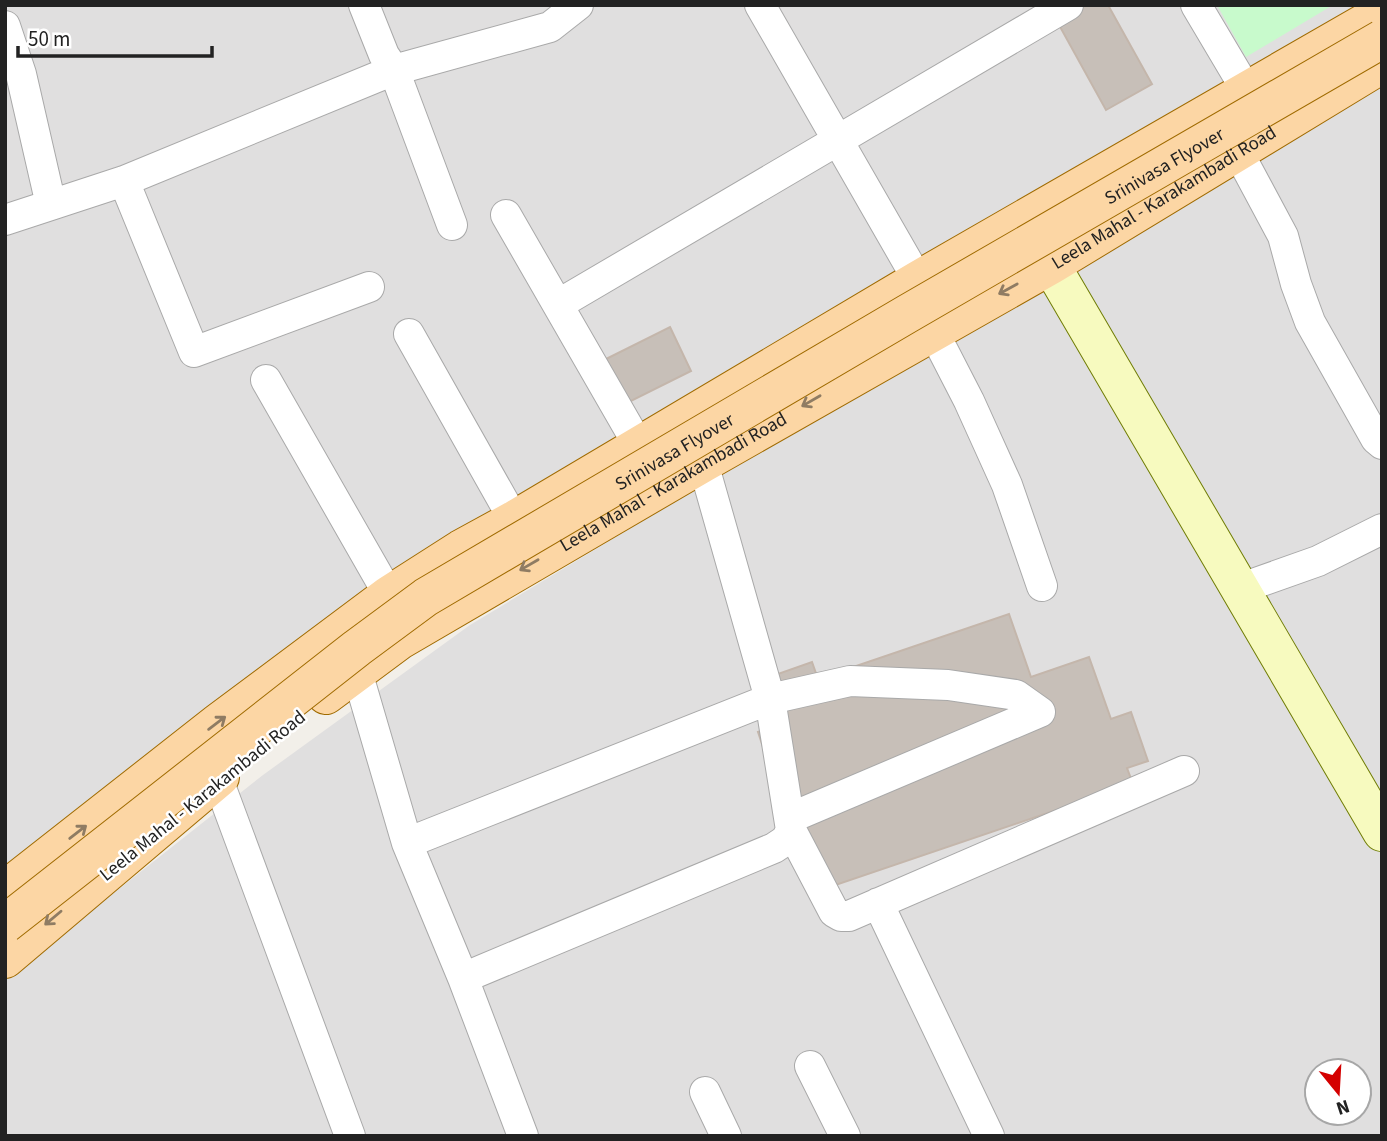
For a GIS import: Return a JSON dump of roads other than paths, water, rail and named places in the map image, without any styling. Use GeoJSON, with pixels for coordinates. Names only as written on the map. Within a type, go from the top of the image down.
{"type":"FeatureCollection","features":[{"type":"Feature","properties":{"kind":"main road"},"geometry":{"type":"LineString","coordinates":[[5,890],[210,729],[389,594],[918,280],[1382,13]]}},
{"type":"Feature","properties":{"kind":"main road","name":"Srinivasa Flyover"},"geometry":{"type":"LineString","coordinates":[[5,924],[426,597],[1382,39]]}},
{"type":"Feature","properties":{"kind":"main road","name":"Leela Mahal - Karakambadi Road"},"geometry":{"type":"LineString","coordinates":[[5,959],[218,779],[400,640],[703,463],[1051,265],[1382,64]]}},
{"type":"Feature","properties":{"kind":"street"},"geometry":{"type":"LineString","coordinates":[[363,5],[384,55],[394,70],[453,225]]}},
{"type":"Feature","properties":{"kind":"street"},"geometry":{"type":"LineString","coordinates":[[5,220],[124,181],[394,70],[550,27],[578,5]]}},
{"type":"Feature","properties":{"kind":"street"},"geometry":{"type":"LineString","coordinates":[[760,5],[918,280]]}},
{"type":"Feature","properties":{"kind":"street"},"geometry":{"type":"LineString","coordinates":[[559,304],[1068,5]]}},
{"type":"Feature","properties":{"kind":"street"},"geometry":{"type":"LineString","coordinates":[[1196,5],[1247,91]]}},
{"type":"Feature","properties":{"kind":"street"},"geometry":{"type":"LineString","coordinates":[[5,26],[21,74],[51,205]]}},
{"type":"Feature","properties":{"kind":"street"},"geometry":{"type":"LineString","coordinates":[[1238,152],[1283,236],[1310,323],[1376,439],[1382,444]]}},
{"type":"Feature","properties":{"kind":"street"},"geometry":{"type":"LineString","coordinates":[[124,181],[194,352],[369,287]]}},
{"type":"Feature","properties":{"kind":"street"},"geometry":{"type":"LineString","coordinates":[[506,215],[639,446]]}},
{"type":"Feature","properties":{"kind":"street"},"geometry":{"type":"LineString","coordinates":[[1024,220],[1382,832]]}},
{"type":"Feature","properties":{"kind":"street"},"geometry":{"type":"LineString","coordinates":[[933,331],[969,401],[1007,485],[1042,586]]}},
{"type":"Feature","properties":{"kind":"street"},"geometry":{"type":"LineString","coordinates":[[409,334],[514,520]]}},
{"type":"Feature","properties":{"kind":"street"},"geometry":{"type":"LineString","coordinates":[[266,380],[389,594]]}},
{"type":"Feature","properties":{"kind":"street"},"geometry":{"type":"LineString","coordinates":[[703,463],[770,699],[790,824],[834,912],[849,916],[1184,771]]}},
{"type":"Feature","properties":{"kind":"street"},"geometry":{"type":"LineString","coordinates":[[1239,590],[1318,561],[1382,529]]}},
{"type":"Feature","properties":{"kind":"street"},"geometry":{"type":"LineString","coordinates":[[357,672],[407,843],[463,978],[523,1136]]}},
{"type":"Feature","properties":{"kind":"street"},"geometry":{"type":"LineString","coordinates":[[407,843],[770,699],[850,681],[948,685],[1016,695],[1040,712],[790,824]]}},
{"type":"Feature","properties":{"kind":"street"},"geometry":{"type":"LineString","coordinates":[[218,779],[350,1136]]}},
{"type":"Feature","properties":{"kind":"street"},"geometry":{"type":"LineString","coordinates":[[463,978],[774,848],[786,840],[790,824]]}},
{"type":"Feature","properties":{"kind":"street"},"geometry":{"type":"LineString","coordinates":[[878,903],[989,1136]]}},
{"type":"Feature","properties":{"kind":"street"},"geometry":{"type":"LineString","coordinates":[[810,1066],[845,1136]]}},
{"type":"Feature","properties":{"kind":"street"},"geometry":{"type":"LineString","coordinates":[[705,1092],[726,1136]]}}]}
